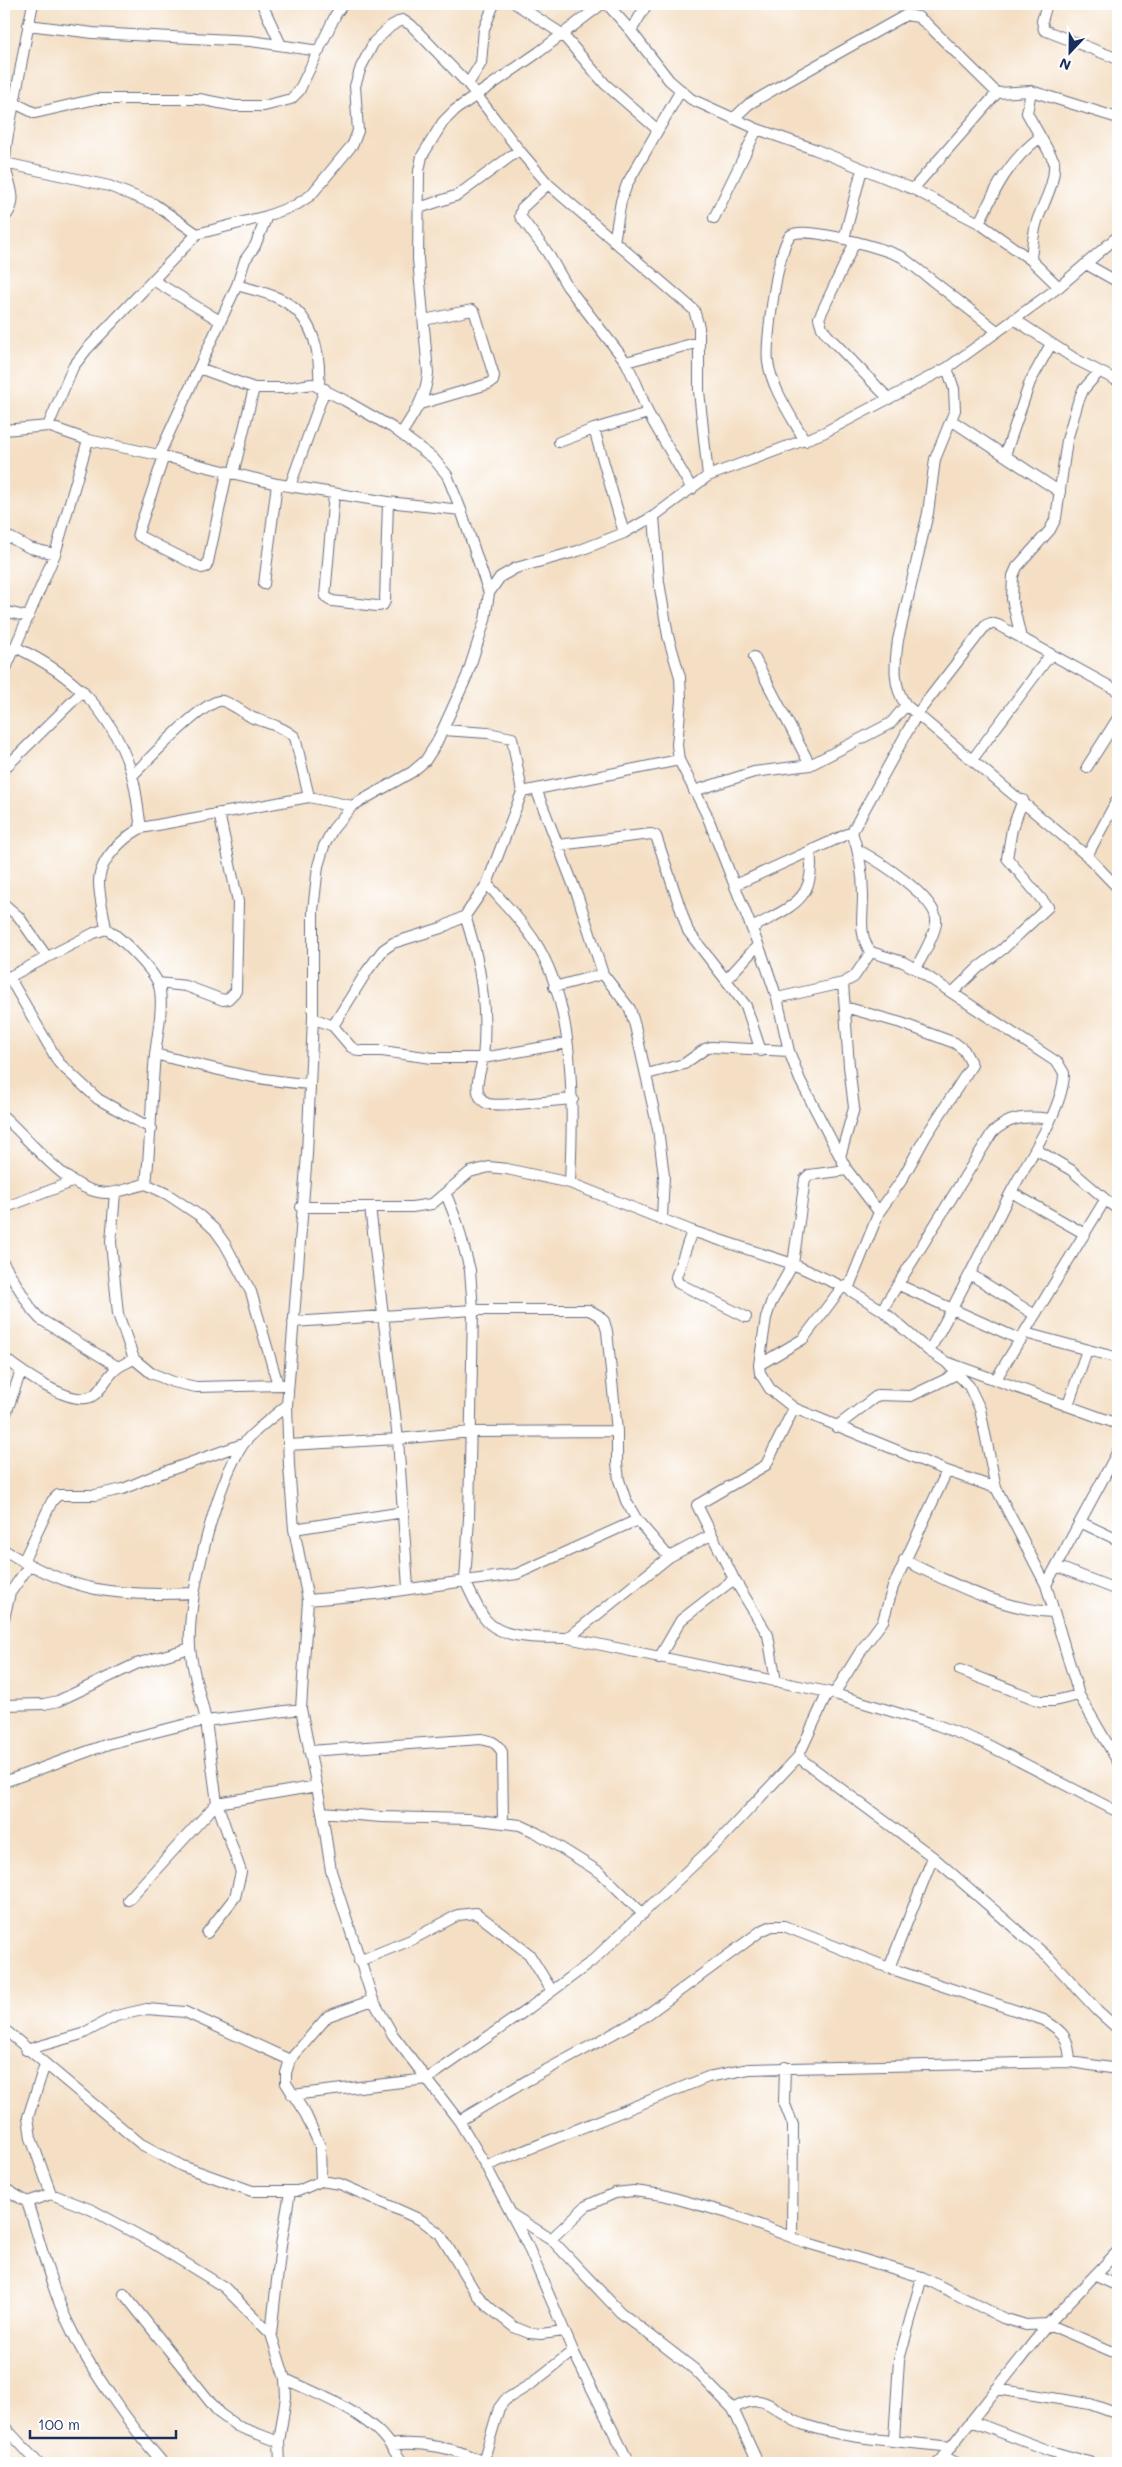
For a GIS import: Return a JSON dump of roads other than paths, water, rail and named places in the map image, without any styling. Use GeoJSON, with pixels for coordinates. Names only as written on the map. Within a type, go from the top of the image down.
{"type":"FeatureCollection","features":[{"type":"Feature","properties":{"kind":"street"},"geometry":{"type":"LineString","coordinates":[[4,218],[8,214],[13,199],[12,186],[5,163],[7,134],[33,4]]}},
{"type":"Feature","properties":{"kind":"street"},"geometry":{"type":"LineString","coordinates":[[262,4],[281,44]]}},
{"type":"Feature","properties":{"kind":"street"},"geometry":{"type":"LineString","coordinates":[[4,98],[36,113],[96,100],[198,99],[235,106],[280,103],[291,99],[299,91],[332,20],[343,4]]}},
{"type":"Feature","properties":{"kind":"street"},"geometry":{"type":"LineString","coordinates":[[468,84],[481,63],[484,29],[494,4]]}},
{"type":"Feature","properties":{"kind":"street"},"geometry":{"type":"LineString","coordinates":[[516,4],[562,34],[605,84],[658,130]]}},
{"type":"Feature","properties":{"kind":"street"},"geometry":{"type":"LineString","coordinates":[[401,434],[420,404],[427,386],[428,373],[418,259],[419,171],[422,156],[443,122],[476,94],[602,4]]}},
{"type":"Feature","properties":{"kind":"street"},"geometry":{"type":"LineString","coordinates":[[607,4],[632,31],[669,80],[691,99],[757,129],[912,190],[979,223],[1031,260],[1059,287]]}},
{"type":"Feature","properties":{"kind":"street"},"geometry":{"type":"LineString","coordinates":[[632,31],[647,4]]}},
{"type":"Feature","properties":{"kind":"street"},"geometry":{"type":"LineString","coordinates":[[1048,4],[1042,21],[1044,30],[1118,59]]}},
{"type":"Feature","properties":{"kind":"street"},"geometry":{"type":"LineString","coordinates":[[734,119],[749,104],[906,16],[918,17],[923,21],[997,93]]}},
{"type":"Feature","properties":{"kind":"street"},"geometry":{"type":"LineString","coordinates":[[48,426],[73,368],[87,349],[197,234],[267,216],[296,205],[311,195],[354,144],[358,131],[355,86],[374,42],[391,26],[402,20],[411,25],[468,84],[548,184],[694,310],[699,327],[699,391],[708,476]]}},
{"type":"Feature","properties":{"kind":"street"},"geometry":{"type":"LineString","coordinates":[[28,25],[93,33],[251,41],[319,51]]}},
{"type":"Feature","properties":{"kind":"street"},"geometry":{"type":"LineString","coordinates":[[614,242],[621,201],[627,184],[680,90]]}},
{"type":"Feature","properties":{"kind":"street"},"geometry":{"type":"LineString","coordinates":[[1031,91],[1027,113],[1054,162],[1047,197],[1036,224],[1031,260]]}},
{"type":"Feature","properties":{"kind":"street"},"geometry":{"type":"LineString","coordinates":[[912,190],[997,93],[1031,91],[1118,118]]}},
{"type":"Feature","properties":{"kind":"street"},"geometry":{"type":"LineString","coordinates":[[714,218],[757,129]]}},
{"type":"Feature","properties":{"kind":"street"},"geometry":{"type":"LineString","coordinates":[[979,223],[997,186],[1011,164],[1024,149],[1040,138]]}},
{"type":"Feature","properties":{"kind":"street"},"geometry":{"type":"LineString","coordinates":[[419,208],[458,195],[519,150]]}},
{"type":"Feature","properties":{"kind":"street"},"geometry":{"type":"LineString","coordinates":[[5,163],[80,178],[117,188],[154,204],[197,234]]}},
{"type":"Feature","properties":{"kind":"street"},"geometry":{"type":"LineString","coordinates":[[844,239],[862,169]]}},
{"type":"Feature","properties":{"kind":"street"},"geometry":{"type":"LineString","coordinates":[[548,184],[522,208],[520,216],[547,252],[567,286],[626,362],[648,413],[692,489]]}},
{"type":"Feature","properties":{"kind":"street"},"geometry":{"type":"LineString","coordinates":[[254,388],[206,567],[202,568],[139,536],[138,533],[162,455],[198,368],[237,286],[245,260],[255,246],[267,216]]}},
{"type":"Feature","properties":{"kind":"street"},"geometry":{"type":"LineString","coordinates":[[805,441],[771,375],[768,361],[768,346],[780,259],[785,242],[791,235],[808,233],[844,239],[884,249],[902,257],[997,331]]}},
{"type":"Feature","properties":{"kind":"street"},"geometry":{"type":"LineString","coordinates":[[283,1385],[293,1322],[310,1084],[313,1018],[313,911],[318,866],[333,829],[352,806],[412,772],[425,761],[443,730],[475,652],[485,620],[489,593],[500,577],[516,568],[578,552],[624,533],[654,516],[708,476],[805,441],[947,368],[1059,287],[1118,236]]}},
{"type":"Feature","properties":{"kind":"street"},"geometry":{"type":"LineString","coordinates":[[855,242],[819,318],[822,328],[828,336],[889,399]]}},
{"type":"Feature","properties":{"kind":"street"},"geometry":{"type":"LineString","coordinates":[[1086,264],[1118,282]]}},
{"type":"Feature","properties":{"kind":"street"},"geometry":{"type":"LineString","coordinates":[[153,280],[220,321]]}},
{"type":"Feature","properties":{"kind":"street"},"geometry":{"type":"LineString","coordinates":[[237,286],[277,297],[292,306],[304,318],[312,332],[320,357],[322,388],[290,486]]}},
{"type":"Feature","properties":{"kind":"street"},"geometry":{"type":"LineString","coordinates":[[420,404],[488,384],[493,381],[494,376],[475,313],[472,310],[424,320]]}},
{"type":"Feature","properties":{"kind":"street"},"geometry":{"type":"LineString","coordinates":[[1014,319],[1098,373],[1118,382]]}},
{"type":"Feature","properties":{"kind":"street"},"geometry":{"type":"LineString","coordinates":[[626,362],[699,342]]}},
{"type":"Feature","properties":{"kind":"street"},"geometry":{"type":"LineString","coordinates":[[1005,455],[1030,382],[1051,344]]}},
{"type":"Feature","properties":{"kind":"street"},"geometry":{"type":"LineString","coordinates":[[198,368],[254,388],[286,388],[304,384],[322,388],[401,434],[433,458],[446,475],[461,510],[489,593]]}},
{"type":"Feature","properties":{"kind":"street"},"geometry":{"type":"LineString","coordinates":[[947,368],[956,399],[951,420],[935,458],[928,513],[898,640],[895,661],[899,696],[906,705],[1023,800],[1087,856],[1118,888]]}},
{"type":"Feature","properties":{"kind":"street"},"geometry":{"type":"LineString","coordinates":[[1021,638],[1012,599],[1014,576],[1017,567],[1050,530],[1056,518],[1066,440],[1083,390],[1098,373]]}},
{"type":"Feature","properties":{"kind":"street"},"geometry":{"type":"LineString","coordinates":[[559,442],[594,429],[648,413]]}},
{"type":"Feature","properties":{"kind":"street"},"geometry":{"type":"LineString","coordinates":[[951,420],[1060,492]]}},
{"type":"Feature","properties":{"kind":"street"},"geometry":{"type":"LineString","coordinates":[[4,430],[48,426],[88,440],[162,455],[230,474],[277,484],[388,502],[461,510]]}},
{"type":"Feature","properties":{"kind":"street"},"geometry":{"type":"LineString","coordinates":[[594,429],[624,533]]}},
{"type":"Feature","properties":{"kind":"street"},"geometry":{"type":"LineString","coordinates":[[4,673],[55,554],[88,440]]}},
{"type":"Feature","properties":{"kind":"street"},"geometry":{"type":"LineString","coordinates":[[264,584],[277,484]]}},
{"type":"Feature","properties":{"kind":"street"},"geometry":{"type":"LineString","coordinates":[[334,494],[325,596],[332,601],[383,605],[385,601],[388,502]]}},
{"type":"Feature","properties":{"kind":"street"},"geometry":{"type":"LineString","coordinates":[[654,516],[659,582],[668,636],[680,677],[677,745],[680,760],[706,812],[752,928],[777,998],[789,1051],[800,1080],[847,1170],[879,1212]]}},
{"type":"Feature","properties":{"kind":"street"},"geometry":{"type":"LineString","coordinates":[[4,538],[55,554]]}},
{"type":"Feature","properties":{"kind":"street"},"geometry":{"type":"LineString","coordinates":[[4,611],[28,617]]}},
{"type":"Feature","properties":{"kind":"street"},"geometry":{"type":"LineString","coordinates":[[735,885],[852,832],[918,714],[986,625],[991,623],[998,625],[1118,691]]}},
{"type":"Feature","properties":{"kind":"street"},"geometry":{"type":"LineString","coordinates":[[15,647],[42,660],[83,691],[102,711],[132,776],[141,828]]}},
{"type":"Feature","properties":{"kind":"street"},"geometry":{"type":"LineString","coordinates":[[972,760],[1051,654]]}},
{"type":"Feature","properties":{"kind":"street"},"geometry":{"type":"LineString","coordinates":[[754,657],[810,765]]}},
{"type":"Feature","properties":{"kind":"street"},"geometry":{"type":"LineString","coordinates":[[4,769],[83,691]]}},
{"type":"Feature","properties":{"kind":"street"},"geometry":{"type":"LineString","coordinates":[[132,776],[181,727],[212,705],[219,701],[224,701],[248,716],[287,730],[295,737],[309,797]]}},
{"type":"Feature","properties":{"kind":"street"},"geometry":{"type":"LineString","coordinates":[[694,791],[754,772],[810,765],[890,723],[906,705]]}},
{"type":"Feature","properties":{"kind":"street"},"geometry":{"type":"LineString","coordinates":[[1087,767],[1118,718]]}},
{"type":"Feature","properties":{"kind":"street"},"geometry":{"type":"LineString","coordinates":[[333,1026],[367,970],[383,950],[393,943],[441,928],[465,916],[487,884],[522,792],[512,738],[488,733],[443,730]]}},
{"type":"Feature","properties":{"kind":"street"},"geometry":{"type":"LineString","coordinates":[[522,792],[680,760]]}},
{"type":"Feature","properties":{"kind":"street"},"geometry":{"type":"LineString","coordinates":[[536,789],[558,845],[603,974],[630,1009],[647,1074],[662,1156],[664,1176],[662,1218]]}},
{"type":"Feature","properties":{"kind":"street"},"geometry":{"type":"LineString","coordinates":[[106,929],[99,882],[100,873],[106,861],[118,846],[131,833],[141,828],[309,797],[352,806]]}},
{"type":"Feature","properties":{"kind":"street"},"geometry":{"type":"LineString","coordinates":[[1087,856],[1118,798]]}},
{"type":"Feature","properties":{"kind":"street"},"geometry":{"type":"LineString","coordinates":[[953,992],[979,967],[1003,949],[1048,906],[1007,858],[1012,829],[1023,800]]}},
{"type":"Feature","properties":{"kind":"street"},"geometry":{"type":"LineString","coordinates":[[158,983],[186,986],[223,1000],[234,995],[236,991],[238,902],[235,879],[219,813]]}},
{"type":"Feature","properties":{"kind":"street"},"geometry":{"type":"LineString","coordinates":[[852,832],[858,850],[863,896],[862,938],[871,952],[903,962],[953,992],[1058,1063],[1064,1073],[1064,1082],[1036,1150],[1011,1192],[953,1309],[928,1351]]}},
{"type":"Feature","properties":{"kind":"street"},"geometry":{"type":"LineString","coordinates":[[558,845],[651,834],[656,836],[688,931],[695,943],[746,1006],[761,1050]]}},
{"type":"Feature","properties":{"kind":"street"},"geometry":{"type":"LineString","coordinates":[[858,850],[902,876],[934,910],[936,923],[916,969]]}},
{"type":"Feature","properties":{"kind":"street"},"geometry":{"type":"LineString","coordinates":[[752,928],[786,909],[807,891],[813,871],[810,852]]}},
{"type":"Feature","properties":{"kind":"street"},"geometry":{"type":"LineString","coordinates":[[487,884],[534,941],[563,1012],[573,1099],[570,1184]]}},
{"type":"Feature","properties":{"kind":"street"},"geometry":{"type":"LineString","coordinates":[[4,904],[19,917],[47,957]]}},
{"type":"Feature","properties":{"kind":"street"},"geometry":{"type":"LineString","coordinates":[[465,916],[477,951],[482,976],[483,1058],[477,1090],[485,1102],[492,1105],[573,1099]]}},
{"type":"Feature","properties":{"kind":"street"},"geometry":{"type":"LineString","coordinates":[[146,1184],[152,1129],[155,1054],[161,1016],[158,983],[128,945],[116,933],[106,929],[6,976],[59,1063],[98,1099],[152,1129]]}},
{"type":"Feature","properties":{"kind":"street"},"geometry":{"type":"LineString","coordinates":[[726,980],[758,945]]}},
{"type":"Feature","properties":{"kind":"street"},"geometry":{"type":"LineString","coordinates":[[777,998],[843,983],[854,977],[871,952]]}},
{"type":"Feature","properties":{"kind":"street"},"geometry":{"type":"LineString","coordinates":[[554,987],[603,974]]}},
{"type":"Feature","properties":{"kind":"street"},"geometry":{"type":"LineString","coordinates":[[840,1157],[854,1108],[843,983]]}},
{"type":"Feature","properties":{"kind":"street"},"geometry":{"type":"LineString","coordinates":[[759,1365],[802,1339],[846,1288],[879,1212],[901,1181],[926,1136],[972,1065],[964,1050],[955,1043],[901,1023],[845,1006]]}},
{"type":"Feature","properties":{"kind":"street"},"geometry":{"type":"LineString","coordinates":[[313,1018],[333,1026],[351,1047],[358,1051],[382,1051],[432,1058],[483,1058],[566,1043]]}},
{"type":"Feature","properties":{"kind":"street"},"geometry":{"type":"LineString","coordinates":[[647,1074],[684,1064],[705,1049],[711,1047],[789,1051]]}},
{"type":"Feature","properties":{"kind":"street"},"geometry":{"type":"LineString","coordinates":[[155,1054],[222,1071],[291,1083],[310,1084]]}},
{"type":"Feature","properties":{"kind":"street"},"geometry":{"type":"LineString","coordinates":[[4,1117],[72,1182],[87,1190],[116,1193],[146,1184],[167,1194],[200,1216],[216,1230],[251,1292],[283,1385],[287,1405],[294,1528],[308,1600],[301,1709],[322,1812],[331,1871],[359,1961],[373,2000],[393,2035],[459,2121],[486,2166],[527,2244],[573,2351],[629,2463]]}},
{"type":"Feature","properties":{"kind":"street"},"geometry":{"type":"LineString","coordinates":[[882,1310],[899,1286],[955,1190],[992,1133],[1006,1122],[1019,1118],[1050,1119]]}},
{"type":"Feature","properties":{"kind":"street"},"geometry":{"type":"LineString","coordinates":[[1036,1150],[1071,1170],[1118,1210]]}},
{"type":"Feature","properties":{"kind":"street"},"geometry":{"type":"LineString","coordinates":[[301,1207],[370,1208],[412,1207],[432,1204],[446,1194],[458,1180],[470,1172],[489,1167],[570,1184],[692,1231],[793,1264],[846,1288],[882,1310],[928,1351],[946,1362],[1118,1424]]}},
{"type":"Feature","properties":{"kind":"street"},"geometry":{"type":"LineString","coordinates":[[847,1170],[809,1175],[805,1179],[793,1264],[771,1303],[766,1318],[759,1365],[760,1373],[770,1389],[794,1408],[836,1427],[947,1471],[996,1488]]}},
{"type":"Feature","properties":{"kind":"street"},"geometry":{"type":"LineString","coordinates":[[4,1208],[72,1182]]}},
{"type":"Feature","properties":{"kind":"street"},"geometry":{"type":"LineString","coordinates":[[1011,1192],[1085,1234]]}},
{"type":"Feature","properties":{"kind":"street"},"geometry":{"type":"LineString","coordinates":[[116,1193],[111,1242],[118,1314],[134,1360],[151,1373],[173,1382],[196,1387],[283,1385]]}},
{"type":"Feature","properties":{"kind":"street"},"geometry":{"type":"LineString","coordinates":[[446,1194],[457,1222],[470,1270],[472,1310],[471,1432],[464,1581],[484,1618],[501,1631],[527,1636],[568,1638],[831,1693],[938,1725],[984,1743],[1118,1812]]}},
{"type":"Feature","properties":{"kind":"street"},"geometry":{"type":"LineString","coordinates":[[996,1380],[1105,1200]]}},
{"type":"Feature","properties":{"kind":"street"},"geometry":{"type":"LineString","coordinates":[[370,1208],[398,1439],[408,1588]]}},
{"type":"Feature","properties":{"kind":"street"},"geometry":{"type":"LineString","coordinates":[[692,1231],[676,1277],[678,1284],[746,1317]]}},
{"type":"Feature","properties":{"kind":"street"},"geometry":{"type":"LineString","coordinates":[[4,1264],[32,1310],[40,1319],[118,1367]]}},
{"type":"Feature","properties":{"kind":"street"},"geometry":{"type":"LineString","coordinates":[[970,1274],[1035,1315]]}},
{"type":"Feature","properties":{"kind":"street"},"geometry":{"type":"LineString","coordinates":[[899,1286],[1023,1337],[1118,1358]]}},
{"type":"Feature","properties":{"kind":"street"},"geometry":{"type":"LineString","coordinates":[[293,1322],[472,1310],[588,1310],[598,1315],[604,1321],[607,1331],[618,1431],[620,1480],[626,1502],[637,1520],[670,1557]]}},
{"type":"Feature","properties":{"kind":"street"},"geometry":{"type":"LineString","coordinates":[[1068,1405],[1087,1350]]}},
{"type":"Feature","properties":{"kind":"street"},"geometry":{"type":"LineString","coordinates":[[4,1358],[20,1371],[60,1393],[87,1398],[94,1395],[118,1367],[134,1360]]}},
{"type":"Feature","properties":{"kind":"street"},"geometry":{"type":"LineString","coordinates":[[946,1362],[969,1386],[980,1409],[996,1488],[1046,1585],[1079,1695],[1118,1762]]}},
{"type":"Feature","properties":{"kind":"street"},"geometry":{"type":"LineString","coordinates":[[4,1419],[20,1371]]}},
{"type":"Feature","properties":{"kind":"street"},"geometry":{"type":"LineString","coordinates":[[836,1427],[878,1396],[911,1396],[957,1374]]}},
{"type":"Feature","properties":{"kind":"street"},"geometry":{"type":"LineString","coordinates":[[4,1618],[10,1593],[26,1564],[52,1501],[58,1496],[95,1495],[123,1489],[156,1475],[243,1444],[287,1405]]}},
{"type":"Feature","properties":{"kind":"street"},"geometry":{"type":"LineString","coordinates":[[776,1682],[768,1634],[710,1535],[698,1506],[766,1465],[794,1408]]}},
{"type":"Feature","properties":{"kind":"street"},"geometry":{"type":"LineString","coordinates":[[288,1445],[398,1439],[471,1432],[618,1431]]}},
{"type":"Feature","properties":{"kind":"street"},"geometry":{"type":"LineString","coordinates":[[207,1933],[235,1897],[241,1872],[217,1803],[206,1721],[190,1648],[190,1622],[193,1593],[219,1499],[243,1444]]}},
{"type":"Feature","properties":{"kind":"street"},"geometry":{"type":"LineString","coordinates":[[1046,1585],[1118,1451]]}},
{"type":"Feature","properties":{"kind":"street"},"geometry":{"type":"LineString","coordinates":[[292,2095],[427,2079],[552,1992],[591,1962],[696,1864],[798,1757],[831,1693],[883,1620],[892,1587],[947,1471]]}},
{"type":"Feature","properties":{"kind":"street"},"geometry":{"type":"LineString","coordinates":[[294,1528],[404,1512]]}},
{"type":"Feature","properties":{"kind":"street"},"geometry":{"type":"LineString","coordinates":[[308,1600],[375,1594],[517,1574],[637,1520]]}},
{"type":"Feature","properties":{"kind":"street"},"geometry":{"type":"LineString","coordinates":[[1080,1522],[1118,1540]]}},
{"type":"Feature","properties":{"kind":"street"},"geometry":{"type":"LineString","coordinates":[[568,1638],[670,1557],[710,1535]]}},
{"type":"Feature","properties":{"kind":"street"},"geometry":{"type":"LineString","coordinates":[[4,1550],[26,1564],[86,1589],[138,1595],[193,1593]]}},
{"type":"Feature","properties":{"kind":"street"},"geometry":{"type":"LineString","coordinates":[[904,1560],[950,1582],[998,1601],[1036,1611],[1053,1612]]}},
{"type":"Feature","properties":{"kind":"street"},"geometry":{"type":"LineString","coordinates":[[1056,1566],[1118,1590]]}},
{"type":"Feature","properties":{"kind":"street"},"geometry":{"type":"LineString","coordinates":[[659,1658],[681,1620],[734,1578]]}},
{"type":"Feature","properties":{"kind":"street"},"geometry":{"type":"LineString","coordinates":[[4,1705],[44,1704],[58,1701],[136,1664],[190,1648]]}},
{"type":"Feature","properties":{"kind":"street"},"geometry":{"type":"LineString","coordinates":[[960,1670],[1040,1701],[1054,1701],[1079,1695]]}},
{"type":"Feature","properties":{"kind":"street"},"geometry":{"type":"LineString","coordinates":[[4,1782],[108,1744],[187,1724],[301,1709]]}},
{"type":"Feature","properties":{"kind":"street"},"geometry":{"type":"LineString","coordinates":[[309,1751],[481,1739],[492,1741],[497,1744],[502,1752],[503,1823]]}},
{"type":"Feature","properties":{"kind":"street"},"geometry":{"type":"LineString","coordinates":[[798,1757],[933,1857],[1055,1962],[1098,2011],[1118,2030]]}},
{"type":"Feature","properties":{"kind":"street"},"geometry":{"type":"LineString","coordinates":[[128,1900],[217,1803],[317,1786]]}},
{"type":"Feature","properties":{"kind":"street"},"geometry":{"type":"LineString","coordinates":[[322,1812],[381,1817],[456,1818],[520,1826],[537,1832],[601,1874],[643,1914]]}},
{"type":"Feature","properties":{"kind":"street"},"geometry":{"type":"LineString","coordinates":[[889,1968],[933,1857]]}},
{"type":"Feature","properties":{"kind":"street"},"geometry":{"type":"LineString","coordinates":[[359,1961],[411,1940],[458,1915],[476,1913],[529,1954],[552,1992]]}},
{"type":"Feature","properties":{"kind":"street"},"geometry":{"type":"LineString","coordinates":[[459,2121],[528,2080],[630,2026],[761,1931],[772,1926],[784,1926],[889,1968],[1044,2020],[1061,2030],[1069,2047],[1070,2062]]}},
{"type":"Feature","properties":{"kind":"street"},"geometry":{"type":"LineString","coordinates":[[321,2181],[320,2146],[306,2115],[286,2083],[286,2073],[290,2060],[328,2016],[373,2000]]}},
{"type":"Feature","properties":{"kind":"street"},"geometry":{"type":"LineString","coordinates":[[26,2050],[82,2034],[116,2016],[147,2009],[185,2012],[290,2060]]}},
{"type":"Feature","properties":{"kind":"street"},"geometry":{"type":"LineString","coordinates":[[4,2029],[26,2050],[141,2144],[182,2166],[252,2191],[298,2191],[321,2181],[340,2184],[354,2190],[429,2225],[440,2234],[483,2302],[514,2327],[529,2333],[542,2334],[564,2331]]}},
{"type":"Feature","properties":{"kind":"street"},"geometry":{"type":"LineString","coordinates":[[486,2166],[708,2077],[749,2068],[1070,2062],[1118,2069]]}},
{"type":"Feature","properties":{"kind":"street"},"geometry":{"type":"LineString","coordinates":[[45,2064],[28,2116],[31,2138],[51,2194]]}},
{"type":"Feature","properties":{"kind":"street"},"geometry":{"type":"LineString","coordinates":[[785,2067],[784,2102],[793,2125],[792,2237]]}},
{"type":"Feature","properties":{"kind":"street"},"geometry":{"type":"LineString","coordinates":[[4,2188],[27,2202],[49,2272],[70,2327],[104,2384],[163,2463]]}},
{"type":"Feature","properties":{"kind":"street"},"geometry":{"type":"LineString","coordinates":[[550,2239],[586,2206],[615,2192],[634,2191],[687,2200],[792,2237],[922,2277],[1003,2318],[1026,2325],[1048,2324],[1118,2354]]}},
{"type":"Feature","properties":{"kind":"street"},"geometry":{"type":"LineString","coordinates":[[280,2463],[279,2442],[286,2397],[285,2379],[271,2334],[290,2192]]}},
{"type":"Feature","properties":{"kind":"street"},"geometry":{"type":"LineString","coordinates":[[27,2202],[51,2194],[92,2210],[151,2242],[224,2287],[271,2334]]}},
{"type":"Feature","properties":{"kind":"street"},"geometry":{"type":"LineString","coordinates":[[510,2213],[550,2239],[620,2312],[694,2369],[733,2409],[758,2463]]}},
{"type":"Feature","properties":{"kind":"street"},"geometry":{"type":"LineString","coordinates":[[957,2463],[941,2460],[1048,2324],[1118,2251]]}},
{"type":"Feature","properties":{"kind":"street"},"geometry":{"type":"LineString","coordinates":[[1096,2276],[1118,2286]]}},
{"type":"Feature","properties":{"kind":"street"},"geometry":{"type":"LineString","coordinates":[[894,2440],[899,2360],[922,2277]]}},
{"type":"Feature","properties":{"kind":"street"},"geometry":{"type":"LineString","coordinates":[[124,2294],[219,2413],[237,2426],[279,2442]]}},
{"type":"Feature","properties":{"kind":"street"},"geometry":{"type":"LineString","coordinates":[[390,2445],[415,2443],[429,2445],[484,2462],[499,2408],[505,2400],[531,2384],[573,2351]]}},
{"type":"Feature","properties":{"kind":"street"},"geometry":{"type":"LineString","coordinates":[[285,2379],[329,2399],[355,2414],[377,2430],[403,2463]]}},
{"type":"Feature","properties":{"kind":"street"},"geometry":{"type":"LineString","coordinates":[[996,2389],[1090,2404],[1118,2414]]}},
{"type":"Feature","properties":{"kind":"street"},"geometry":{"type":"LineString","coordinates":[[733,2409],[746,2402],[765,2401],[791,2419],[803,2424],[851,2435],[951,2447]]}},
{"type":"Feature","properties":{"kind":"street"},"geometry":{"type":"LineString","coordinates":[[971,2421],[1050,2451],[1092,2463]]}},
{"type":"Feature","properties":{"kind":"street"},"geometry":{"type":"LineString","coordinates":[[4,2426],[38,2463]]}}]}
